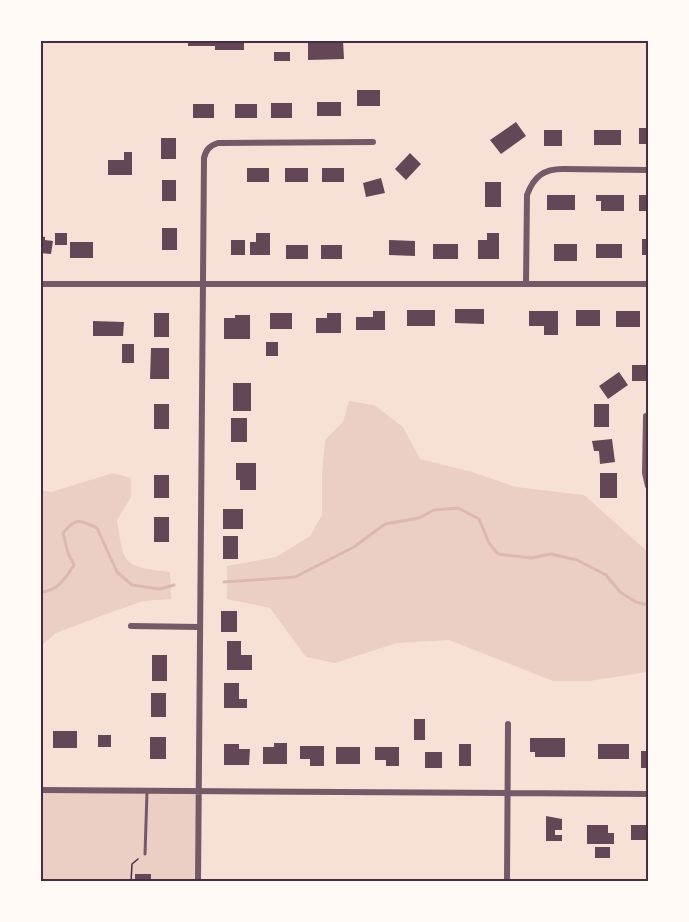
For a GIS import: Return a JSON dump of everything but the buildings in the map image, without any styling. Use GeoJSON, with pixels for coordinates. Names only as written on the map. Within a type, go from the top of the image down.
{"type":"FeatureCollection","features":[{"type":"Feature","properties":{"kind":"street"},"geometry":{"type":"LineString","coordinates":[[198,882],[203,175],[206,150],[218,142],[373,142]]}},
{"type":"Feature","properties":{"kind":"street"},"geometry":{"type":"LineString","coordinates":[[526,284],[527,195],[531,183],[540,174],[551,169],[648,170]]}},
{"type":"Feature","properties":{"kind":"street"},"geometry":{"type":"LineString","coordinates":[[40,284],[648,284]]}},
{"type":"Feature","properties":{"kind":"street"},"geometry":{"type":"LineString","coordinates":[[646,416],[645,473],[648,485]]}},
{"type":"Feature","properties":{"kind":"street"},"geometry":{"type":"LineString","coordinates":[[131,626],[199,627]]}},
{"type":"Feature","properties":{"kind":"street"},"geometry":{"type":"LineString","coordinates":[[507,882],[508,724]]}},
{"type":"Feature","properties":{"kind":"street"},"geometry":{"type":"LineString","coordinates":[[40,790],[648,794]]}},
{"type":"Feature","properties":{"kind":"lane"},"geometry":{"type":"LineString","coordinates":[[145,854],[147,790]]}},
{"type":"Feature","properties":{"kind":"path"},"geometry":{"type":"LineString","coordinates":[[131,882],[132,864],[145,854]]}},
{"type":"Feature","properties":{"kind":"shaded area"},"geometry":{"type":"Polygon","coordinates":[[[349,401],[374,405],[403,427],[420,459],[472,472],[516,487],[584,495],[648,552],[648,672],[589,681],[553,681],[449,640],[397,643],[335,663],[306,657],[270,608],[227,599],[227,566],[276,557],[310,536],[322,515],[325,440],[343,422],[349,401]]]}},
{"type":"Feature","properties":{"kind":"shaded area"},"geometry":{"type":"Polygon","coordinates":[[[113,473],[131,478],[131,497],[117,520],[124,555],[134,565],[170,572],[171,599],[143,601],[109,613],[56,633],[41,646],[41,490],[51,492],[113,473]]]}},
{"type":"Feature","properties":{"kind":"shaded area"},"geometry":{"type":"Polygon","coordinates":[[[41,790],[198,791],[198,881],[41,882],[41,790]]]}},
{"type":"Feature","properties":{"kind":"waterway"},"geometry":{"type":"LineString","coordinates":[[224,582],[295,577],[354,547],[385,524],[419,518],[434,510],[458,508],[479,519],[489,543],[498,554],[531,558],[551,554],[577,560],[606,575],[620,592],[636,602],[648,605]]}},
{"type":"Feature","properties":{"kind":"waterway"},"geometry":{"type":"LineString","coordinates":[[40,592],[56,587],[74,565],[63,533],[75,522],[86,523],[97,528],[117,572],[132,585],[160,589],[174,585]]}}]}
